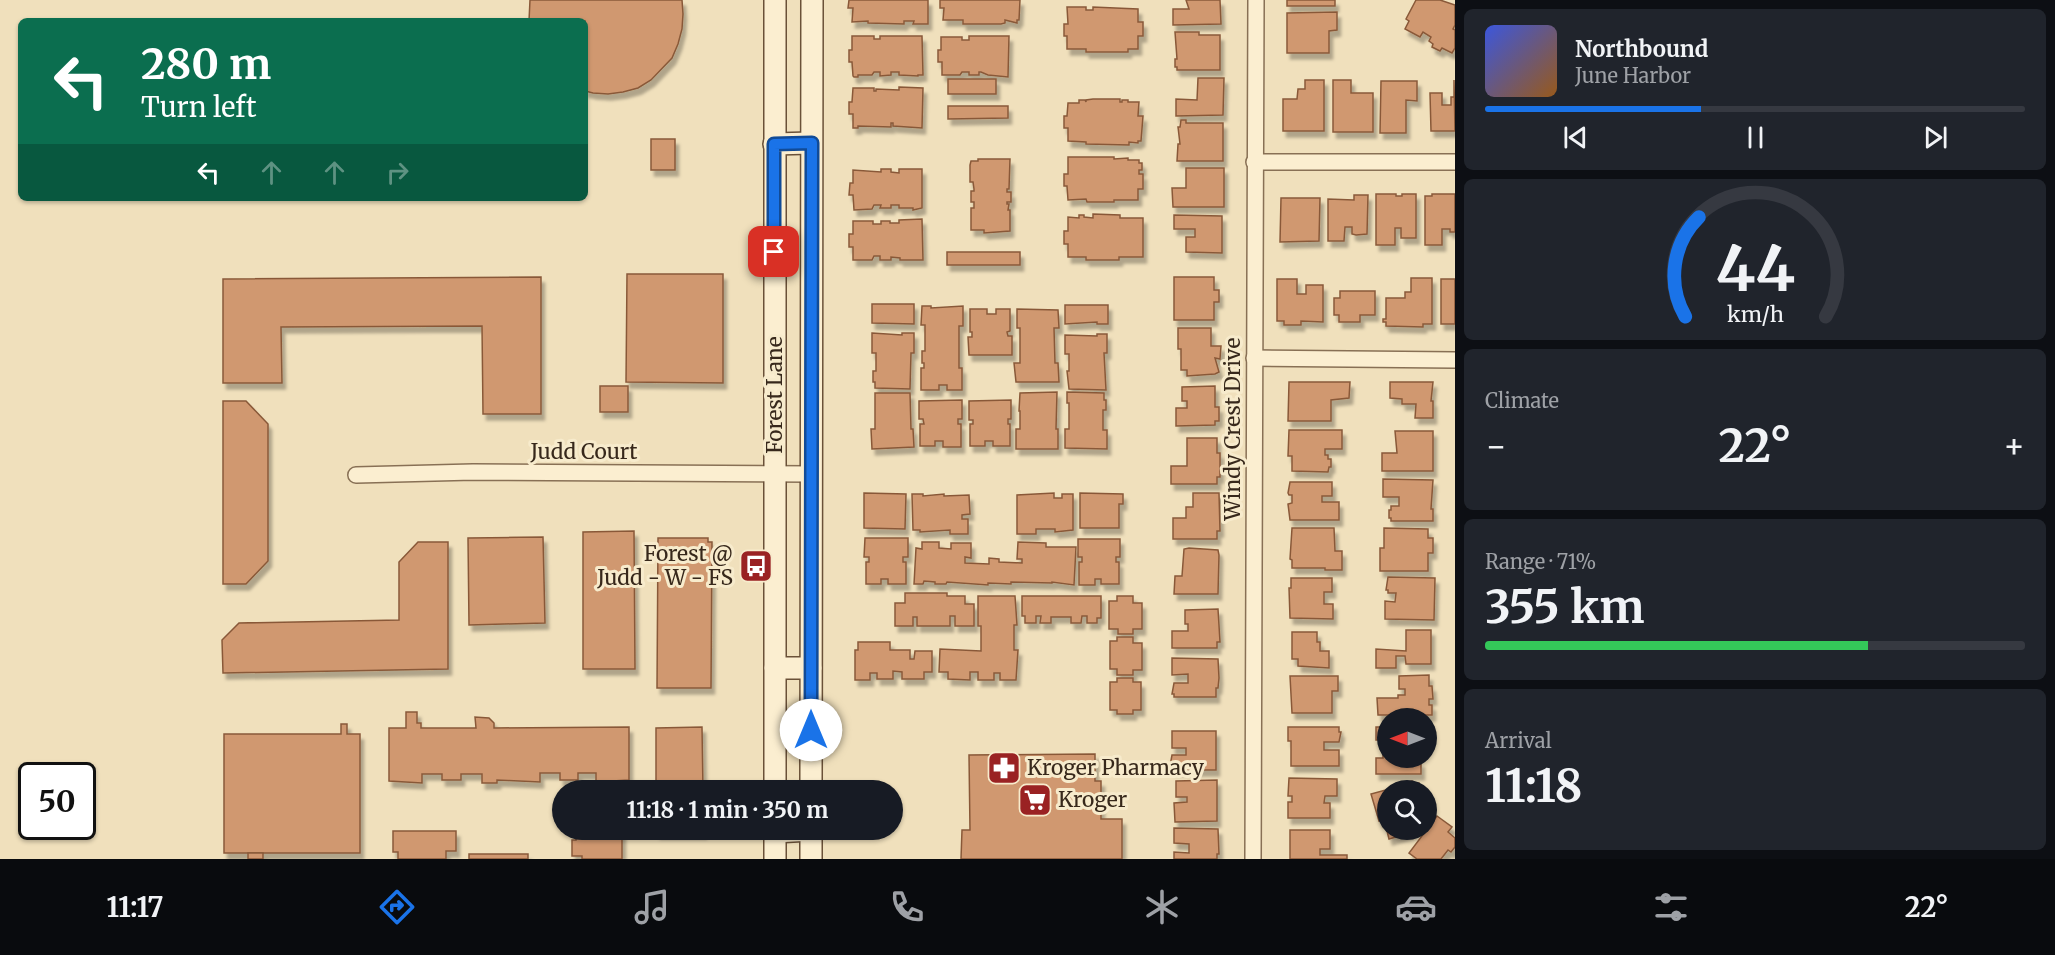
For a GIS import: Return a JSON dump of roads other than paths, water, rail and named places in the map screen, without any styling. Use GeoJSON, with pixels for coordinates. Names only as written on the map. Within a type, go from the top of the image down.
{"type":"FeatureCollection","features":[{"type":"Feature","properties":{"kind":"main road","name":"Forest Lane"},"geometry":{"type":"LineString","coordinates":[[775,0],[775,780]]}},
{"type":"Feature","properties":{"kind":"main road","name":"Forest Lane"},"geometry":{"type":"LineString","coordinates":[[811,780],[812,0]]}},
{"type":"Feature","properties":{"kind":"main road"},"geometry":{"type":"LineString","coordinates":[[774,144],[812,143]]}},
{"type":"Feature","properties":{"kind":"main road"},"geometry":{"type":"LineString","coordinates":[[775,668],[812,668]]}},
{"type":"Feature","properties":{"kind":"main road"},"geometry":{"type":"LineString","coordinates":[[775,840],[775,859]]}},
{"type":"Feature","properties":{"kind":"main road"},"geometry":{"type":"LineString","coordinates":[[811,840],[811,859]]}},
{"type":"Feature","properties":{"kind":"street","name":"Windy Crest Drive"},"geometry":{"type":"LineString","coordinates":[[1253,859],[1256,0]]}},
{"type":"Feature","properties":{"kind":"street"},"geometry":{"type":"LineString","coordinates":[[1254,162],[1455,162]]}},
{"type":"Feature","properties":{"kind":"street"},"geometry":{"type":"LineString","coordinates":[[1254,358],[1455,360]]}},
{"type":"Feature","properties":{"kind":"street","name":"Judd Court"},"geometry":{"type":"LineString","coordinates":[[356,475],[473,472],[812,474]]}},
{"type":"Feature","properties":{"kind":"place","name":"Forest @ Judd - W - FS"},"geometry":{"type":"Point","coordinates":[756,566]}},
{"type":"Feature","properties":{"kind":"place","name":"Kroger Pharmacy"},"geometry":{"type":"Point","coordinates":[1004,768]}},
{"type":"Feature","properties":{"kind":"place","name":"Kroger"},"geometry":{"type":"Point","coordinates":[1035,800]}}]}
